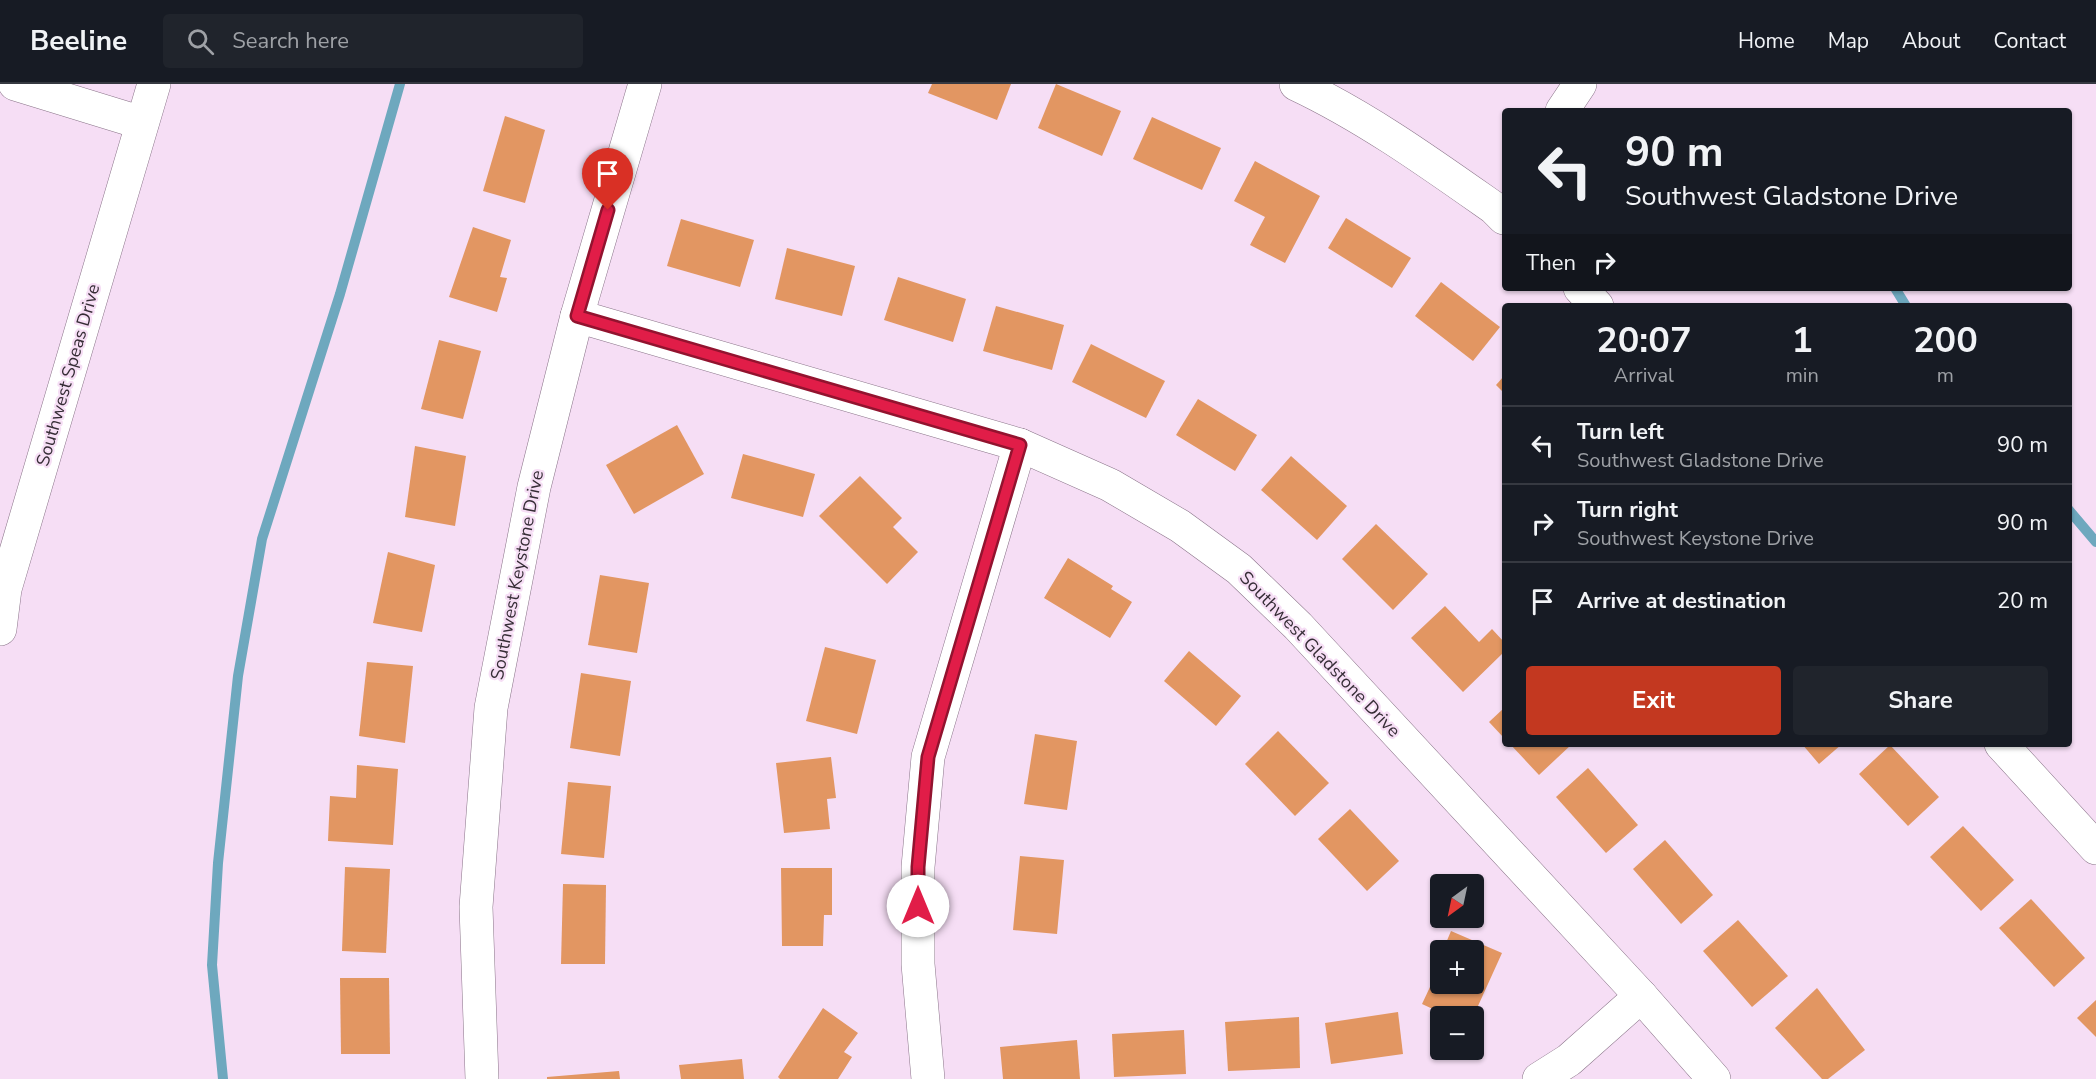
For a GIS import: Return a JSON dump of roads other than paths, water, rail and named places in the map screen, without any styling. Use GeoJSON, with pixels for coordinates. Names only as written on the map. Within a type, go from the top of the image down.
{"type":"FeatureCollection","features":[{"type":"Feature","properties":{"kind":"street"},"geometry":{"type":"LineString","coordinates":[[15,84],[142,123]]}},
{"type":"Feature","properties":{"kind":"street","name":"Southwest Speas Drive"},"geometry":{"type":"LineString","coordinates":[[0,629],[2,589],[154,84]]}},
{"type":"Feature","properties":{"kind":"street","name":"Southwest Keystone Drive"},"geometry":{"type":"LineString","coordinates":[[482,1079],[476,907],[490,708],[534,487],[577,316],[645,84]]}},
{"type":"Feature","properties":{"kind":"street"},"geometry":{"type":"LineString","coordinates":[[1296,84],[1324,97],[1501,206]]}},
{"type":"Feature","properties":{"kind":"street"},"geometry":{"type":"LineString","coordinates":[[1564,108],[1581,84]]}},
{"type":"Feature","properties":{"kind":"street"},"geometry":{"type":"LineString","coordinates":[[1583,291],[1594,303]]}},
{"type":"Feature","properties":{"kind":"street","name":"Southwest Gladstone Drive"},"geometry":{"type":"LineString","coordinates":[[577,316],[1020,445],[1110,484],[1180,526],[1239,569],[1298,626],[1641,996],[1714,1079]]}},
{"type":"Feature","properties":{"kind":"street"},"geometry":{"type":"LineString","coordinates":[[928,1079],[918,964],[918,867],[928,757],[1020,445]]}},
{"type":"Feature","properties":{"kind":"street"},"geometry":{"type":"LineString","coordinates":[[2004,747],[2096,848]]}},
{"type":"Feature","properties":{"kind":"street"},"geometry":{"type":"LineString","coordinates":[[1539,1079],[1569,1060],[1641,996]]}},
{"type":"Feature","properties":{"kind":"waterway"},"geometry":{"type":"LineString","coordinates":[[223,1079],[212,965],[218,863],[238,676],[262,539],[340,294],[400,84]]}},
{"type":"Feature","properties":{"kind":"waterway"},"geometry":{"type":"LineString","coordinates":[[1897,291],[1904,303]]}},
{"type":"Feature","properties":{"kind":"waterway"},"geometry":{"type":"LineString","coordinates":[[2072,514],[2096,542]]}}]}
